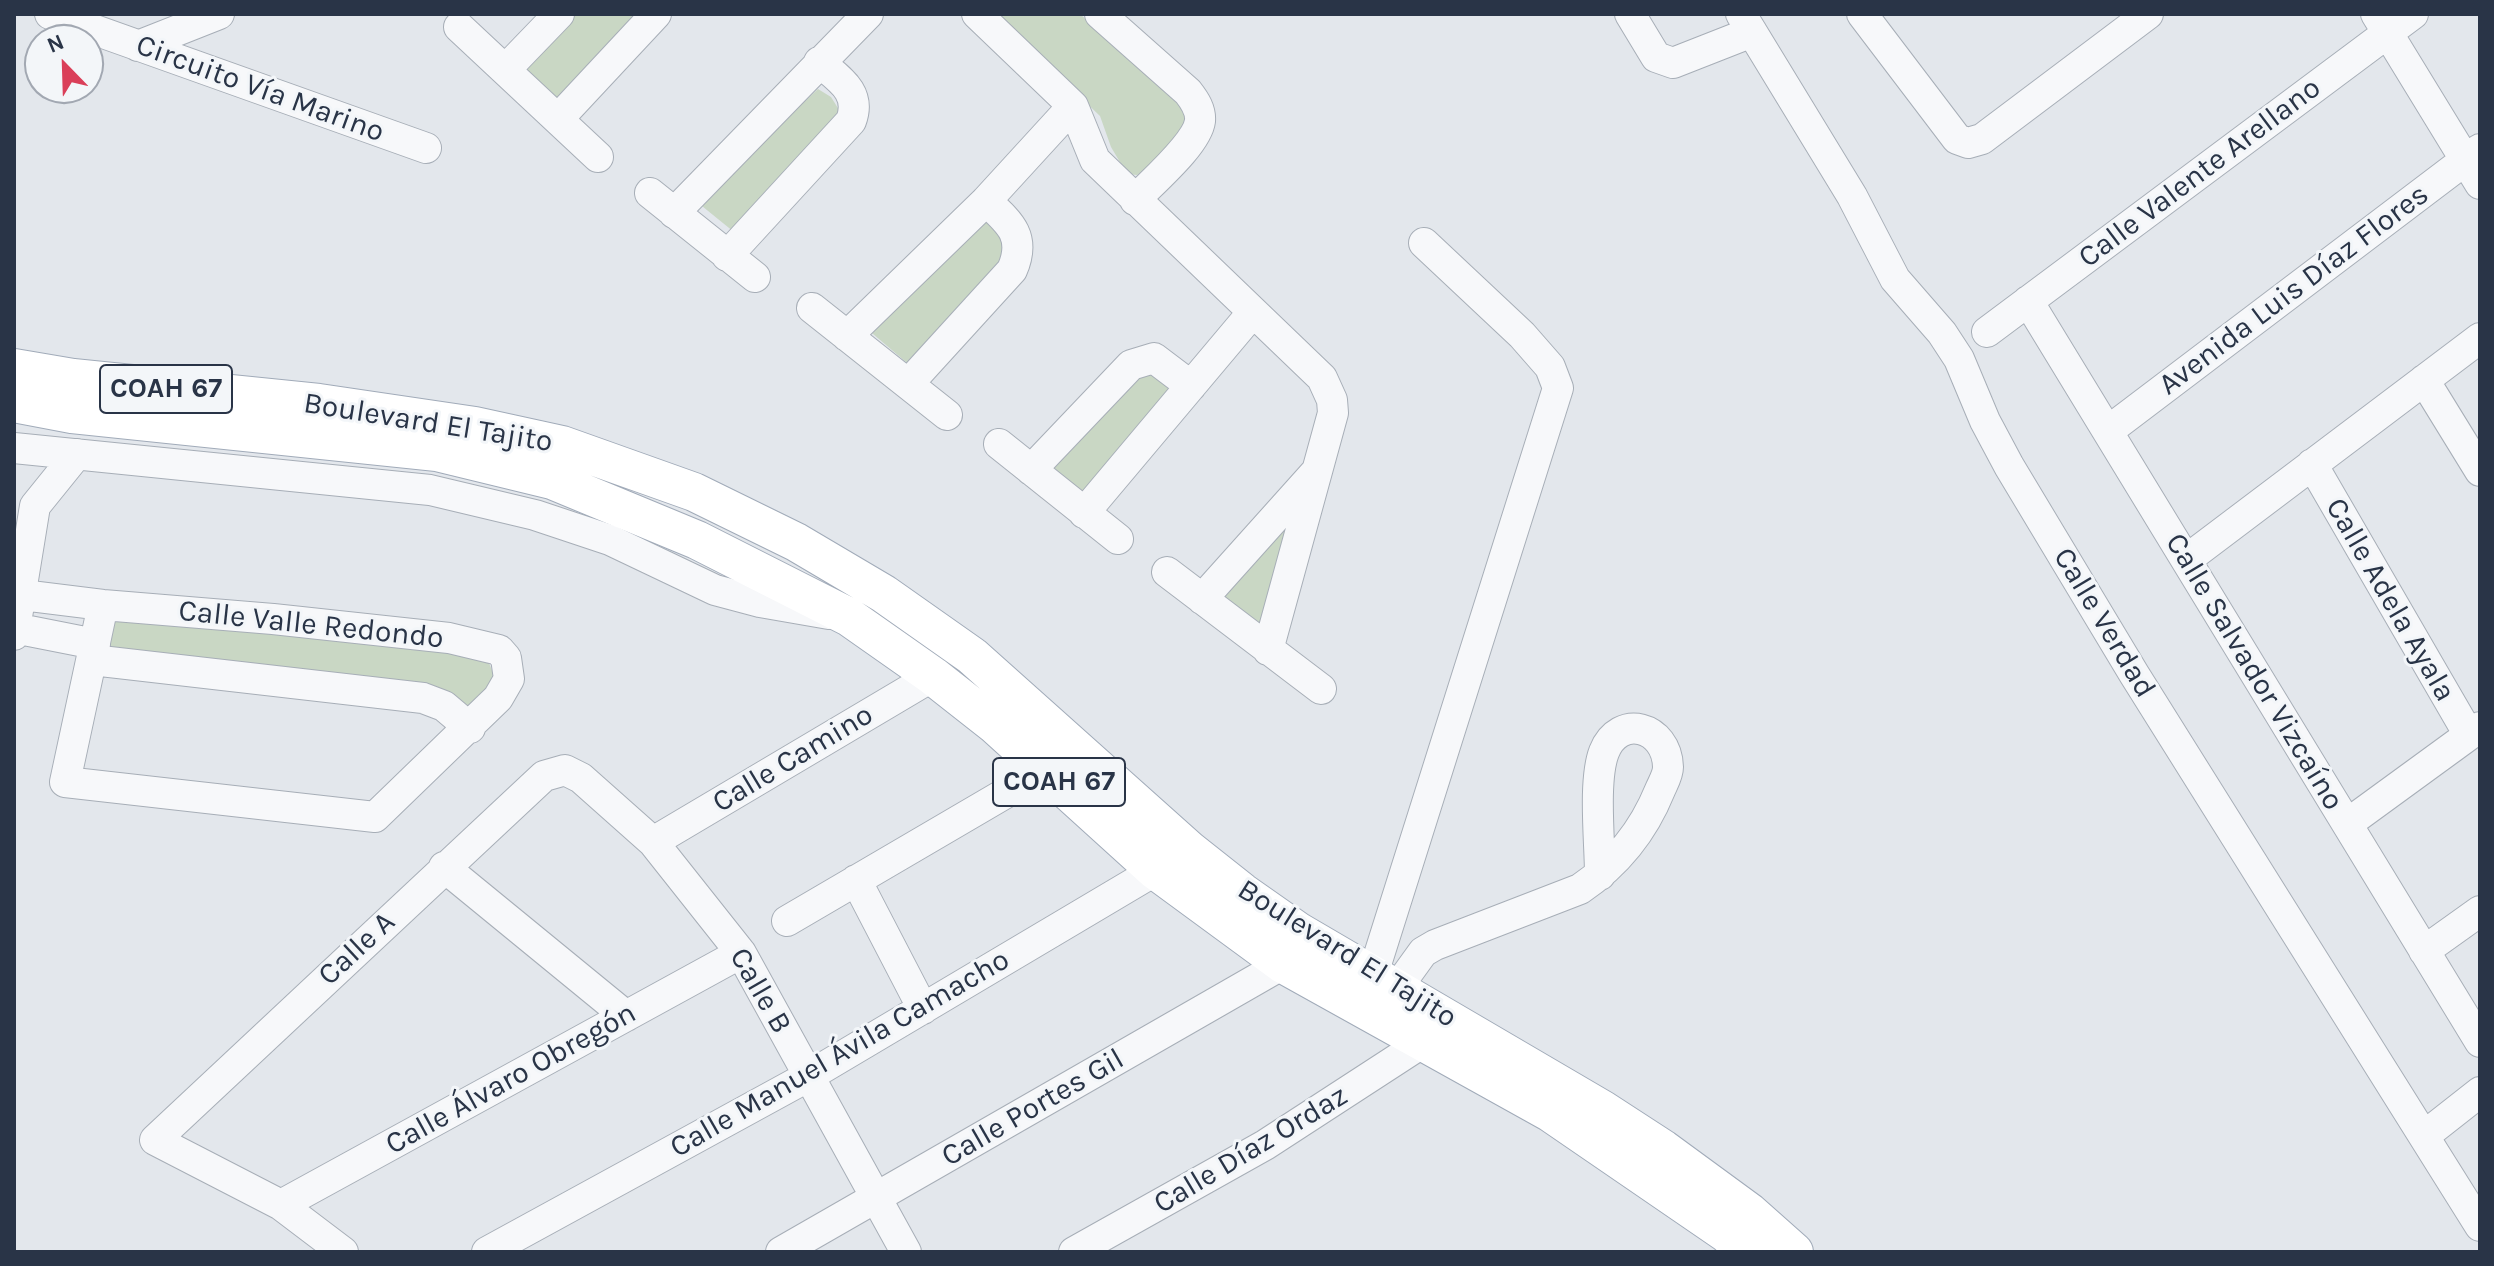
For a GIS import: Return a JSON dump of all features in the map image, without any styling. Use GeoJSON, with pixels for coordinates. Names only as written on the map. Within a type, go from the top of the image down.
{"type":"FeatureCollection","features":[{"type":"Feature","properties":{"kind":"main road","name":"Boulevard El Tajito"},"geometry":{"type":"LineString","coordinates":[[14,368],[317,420],[552,480],[697,540],[849,617],[933,676],[994,724],[1155,870],[1283,964],[1551,1113],[1726,1233],[1747,1252]]}},
{"type":"Feature","properties":{"kind":"main road","name":"Boulevard El Tajito"},"geometry":{"type":"LineString","coordinates":[[14,403],[72,414],[172,426],[317,420],[475,426],[562,445],[694,492],[796,542],[884,594],[972,656],[1189,850],[1242,892],[1299,932],[1567,1086],[1663,1149],[1749,1212],[1794,1252]]}},
{"type":"Feature","properties":{"kind":"street","name":"Circuito Vía Marino"},"geometry":{"type":"LineString","coordinates":[[50,14],[426,148]]}},
{"type":"Feature","properties":{"kind":"street"},"geometry":{"type":"LineString","coordinates":[[138,46],[219,14]]}},
{"type":"Feature","properties":{"kind":"street"},"geometry":{"type":"LineString","coordinates":[[505,70],[559,14]]}},
{"type":"Feature","properties":{"kind":"street"},"geometry":{"type":"LineString","coordinates":[[558,119],[656,14]]}},
{"type":"Feature","properties":{"kind":"street"},"geometry":{"type":"LineString","coordinates":[[674,213],[868,14]]}},
{"type":"Feature","properties":{"kind":"street"},"geometry":{"type":"LineString","coordinates":[[977,14],[1073,106],[1095,160],[1322,378],[1332,400],[1333,413],[1268,650]]}},
{"type":"Feature","properties":{"kind":"street"},"geometry":{"type":"LineString","coordinates":[[1100,14],[1188,92],[1200,113],[1200,124],[1194,137],[1135,200]]}},
{"type":"Feature","properties":{"kind":"street"},"geometry":{"type":"LineString","coordinates":[[1630,14],[1656,57],[1673,63],[1747,23]]}},
{"type":"Feature","properties":{"kind":"street"},"geometry":{"type":"LineString","coordinates":[[1862,14],[1957,139],[1968,143],[1982,139],[2114,24],[2148,14]]}},
{"type":"Feature","properties":{"kind":"street","name":"Calle Valente Arellano"},"geometry":{"type":"LineString","coordinates":[[1987,332],[2382,24],[2413,14]]}},
{"type":"Feature","properties":{"kind":"street","name":"Calle Verdad"},"geometry":{"type":"LineString","coordinates":[[1747,23],[1852,196],[1895,279],[1942,333],[1959,359],[1985,421],[2079,584],[2480,1226]]}},
{"type":"Feature","properties":{"kind":"street"},"geometry":{"type":"LineString","coordinates":[[2382,24],[2475,164]]}},
{"type":"Feature","properties":{"kind":"street"},"geometry":{"type":"LineString","coordinates":[[459,27],[598,157]]}},
{"type":"Feature","properties":{"kind":"street"},"geometry":{"type":"LineString","coordinates":[[727,256],[851,121],[854,102],[849,88],[819,62]]}},
{"type":"Feature","properties":{"kind":"street"},"geometry":{"type":"LineString","coordinates":[[847,336],[986,201],[1073,106]]}},
{"type":"Feature","properties":{"kind":"street","name":"Avenida Luis Díaz Flores"},"geometry":{"type":"LineString","coordinates":[[2108,431],[2475,164]]}},
{"type":"Feature","properties":{"kind":"street"},"geometry":{"type":"LineString","coordinates":[[650,193],[755,277]]}},
{"type":"Feature","properties":{"kind":"street"},"geometry":{"type":"LineString","coordinates":[[909,383],[1012,270],[1018,250],[1015,232],[1010,223],[986,201]]}},
{"type":"Feature","properties":{"kind":"street"},"geometry":{"type":"LineString","coordinates":[[1385,981],[1558,388],[1550,367],[1522,335],[1424,243]]}},
{"type":"Feature","properties":{"kind":"street","name":"Calle Salvador Vizcaíno"},"geometry":{"type":"LineString","coordinates":[[2028,301],[2480,1042]]}},
{"type":"Feature","properties":{"kind":"street"},"geometry":{"type":"LineString","coordinates":[[812,308],[947,415]]}},
{"type":"Feature","properties":{"kind":"street"},"geometry":{"type":"LineString","coordinates":[[1084,513],[1253,312]]}},
{"type":"Feature","properties":{"kind":"street"},"geometry":{"type":"LineString","coordinates":[[2186,560],[2480,338]]}},
{"type":"Feature","properties":{"kind":"street"},"geometry":{"type":"LineString","coordinates":[[1031,470],[1131,365],[1154,358],[1191,386]]}},
{"type":"Feature","properties":{"kind":"street"},"geometry":{"type":"LineString","coordinates":[[2424,380],[2480,471]]}},
{"type":"Feature","properties":{"kind":"street"},"geometry":{"type":"LineString","coordinates":[[999,444],[1118,539]]}},
{"type":"Feature","properties":{"kind":"street"},"geometry":{"type":"LineString","coordinates":[[14,448],[430,490],[535,515],[610,540],[715,590],[772,604],[849,617]]}},
{"type":"Feature","properties":{"kind":"street"},"geometry":{"type":"LineString","coordinates":[[15,630],[24,505],[77,454]]}},
{"type":"Feature","properties":{"kind":"street","name":"Calle Adela Ayala"},"geometry":{"type":"LineString","coordinates":[[2312,464],[2474,731]]}},
{"type":"Feature","properties":{"kind":"street"},"geometry":{"type":"LineString","coordinates":[[1202,599],[1319,469]]}},
{"type":"Feature","properties":{"kind":"street"},"geometry":{"type":"LineString","coordinates":[[1167,572],[1321,689]]}},
{"type":"Feature","properties":{"kind":"street","name":"Calle Valle Redondo"},"geometry":{"type":"LineString","coordinates":[[15,630],[93,652],[423,698],[444,706],[470,728],[498,698],[509,679],[509,667],[499,650],[449,638],[18,594]]}},
{"type":"Feature","properties":{"kind":"street"},"geometry":{"type":"LineString","coordinates":[[103,605],[65,782],[375,817],[470,728]]}},
{"type":"Feature","properties":{"kind":"street","name":"Calle Camino"},"geometry":{"type":"LineString","coordinates":[[653,842],[933,676]]}},
{"type":"Feature","properties":{"kind":"street"},"geometry":{"type":"LineString","coordinates":[[2347,824],[2474,731]]}},
{"type":"Feature","properties":{"kind":"street","name":"Calle B"},"geometry":{"type":"LineString","coordinates":[[565,770],[581,778],[653,842],[741,953],[906,1252]]}},
{"type":"Feature","properties":{"kind":"street","name":"Calle A"},"geometry":{"type":"LineString","coordinates":[[281,1205],[155,1140],[544,776],[565,770]]}},
{"type":"Feature","properties":{"kind":"street"},"geometry":{"type":"LineString","coordinates":[[787,921],[1045,770]]}},
{"type":"Feature","properties":{"kind":"street","name":"Calle Manuel Ávila Camacho"},"geometry":{"type":"LineString","coordinates":[[487,1252],[809,1076],[1189,850]]}},
{"type":"Feature","properties":{"kind":"street"},"geometry":{"type":"LineString","coordinates":[[444,867],[626,1016]]}},
{"type":"Feature","properties":{"kind":"street"},"geometry":{"type":"LineString","coordinates":[[1385,981],[1423,952],[1453,936],[1555,900],[1600,875]]}},
{"type":"Feature","properties":{"kind":"street"},"geometry":{"type":"LineString","coordinates":[[856,880],[923,1009]]}},
{"type":"Feature","properties":{"kind":"street"},"geometry":{"type":"LineString","coordinates":[[2424,951],[2480,911]]}},
{"type":"Feature","properties":{"kind":"street","name":"Calle Álvaro Obregón"},"geometry":{"type":"LineString","coordinates":[[281,1205],[741,953]]}},
{"type":"Feature","properties":{"kind":"street","name":"Calle Portes Gil"},"geometry":{"type":"LineString","coordinates":[[781,1252],[1283,964]]}},
{"type":"Feature","properties":{"kind":"street","name":"Calle Díaz Ordaz"},"geometry":{"type":"LineString","coordinates":[[1074,1252],[1265,1145],[1425,1041]]}},
{"type":"Feature","properties":{"kind":"street"},"geometry":{"type":"LineString","coordinates":[[2424,1136],[2480,1092]]}},
{"type":"Feature","properties":{"kind":"street"},"geometry":{"type":"LineString","coordinates":[[281,1205],[343,1252]]}},
{"type":"Feature","properties":{"kind":"green space"},"geometry":{"type":"Polygon","coordinates":[[[568,14],[649,14],[562,111],[517,68],[568,14]]]}},
{"type":"Feature","properties":{"kind":"green space"},"geometry":{"type":"Polygon","coordinates":[[[994,14],[1080,14],[1178,103],[1187,120],[1185,129],[1145,170],[1137,175],[1127,174],[1111,147],[1100,116],[994,14]]]}},
{"type":"Feature","properties":{"kind":"green space"},"geometry":{"type":"Polygon","coordinates":[[[818,89],[831,97],[841,113],[734,232],[697,202],[818,89]]]}},
{"type":"Feature","properties":{"kind":"green space"},"geometry":{"type":"Polygon","coordinates":[[[987,208],[1010,249],[913,368],[866,328],[987,208]]]}},
{"type":"Feature","properties":{"kind":"green space"},"geometry":{"type":"Polygon","coordinates":[[[1149,368],[1173,390],[1082,502],[1041,470],[1149,368]]]}},
{"type":"Feature","properties":{"kind":"green space"},"geometry":{"type":"Polygon","coordinates":[[[1305,491],[1269,634],[1215,592],[1305,491]]]}},
{"type":"Feature","properties":{"kind":"green space"},"geometry":{"type":"Polygon","coordinates":[[[111,607],[436,650],[489,663],[495,678],[472,706],[435,686],[101,647],[111,607]]]}}]}
